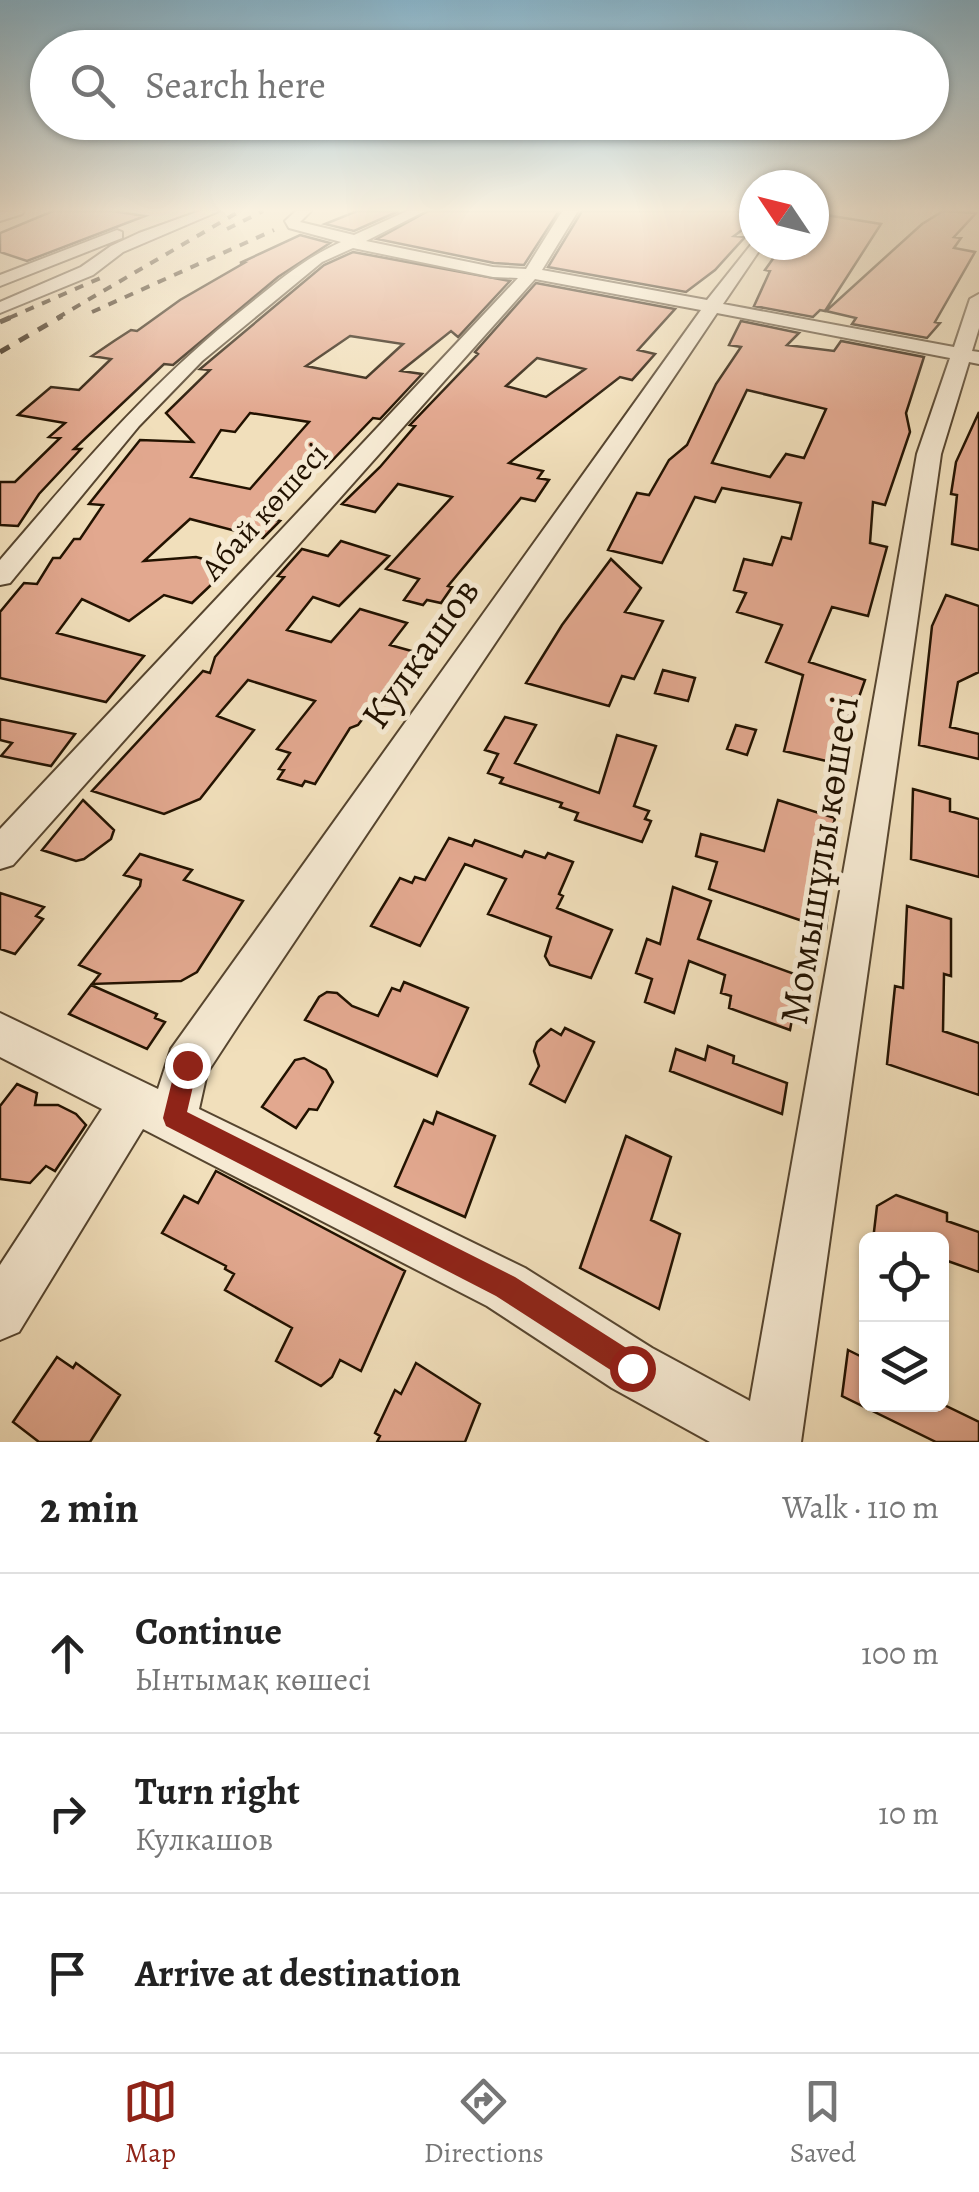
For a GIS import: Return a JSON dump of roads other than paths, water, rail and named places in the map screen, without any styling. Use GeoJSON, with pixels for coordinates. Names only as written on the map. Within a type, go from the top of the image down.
{"type":"FeatureCollection","features":[{"type":"Feature","properties":{"kind":"street"},"geometry":{"type":"LineString","coordinates":[[0,308],[72,278]]}},
{"type":"Feature","properties":{"kind":"street"},"geometry":{"type":"LineString","coordinates":[[0,577],[163,386],[290,278]]}},
{"type":"Feature","properties":{"kind":"street","name":"Абай көшесі"},"geometry":{"type":"LineString","coordinates":[[0,854],[526,278]]}},
{"type":"Feature","properties":{"kind":"street"},"geometry":{"type":"LineString","coordinates":[[564,278],[969,357]]}},
{"type":"Feature","properties":{"kind":"street","name":"Кулкашов"},"geometry":{"type":"LineString","coordinates":[[0,1313],[187,1065],[732,278]]}},
{"type":"Feature","properties":{"kind":"street","name":"Момышұлы көшесі"},"geometry":{"type":"LineString","coordinates":[[769,1442],[929,454],[969,357],[979,299]]}},
{"type":"Feature","properties":{"kind":"street"},"geometry":{"type":"LineString","coordinates":[[0,1034],[506,1287],[632,1368],[769,1442]]}},
{"type":"Feature","properties":{"kind":"railway"},"geometry":{"type":"LineString","coordinates":[[9,318],[100,278]]}},
{"type":"Feature","properties":{"kind":"railway"},"geometry":{"type":"LineString","coordinates":[[57,318],[125,278]]}},
{"type":"Feature","properties":{"kind":"railway"},"geometry":{"type":"LineString","coordinates":[[92,312],[167,278]]}},
{"type":"Feature","properties":{"kind":"railway"},"geometry":{"type":"LineString","coordinates":[[0,322],[14,316]]}},
{"type":"Feature","properties":{"kind":"railway"},"geometry":{"type":"LineString","coordinates":[[0,352],[62,316]]}}]}
